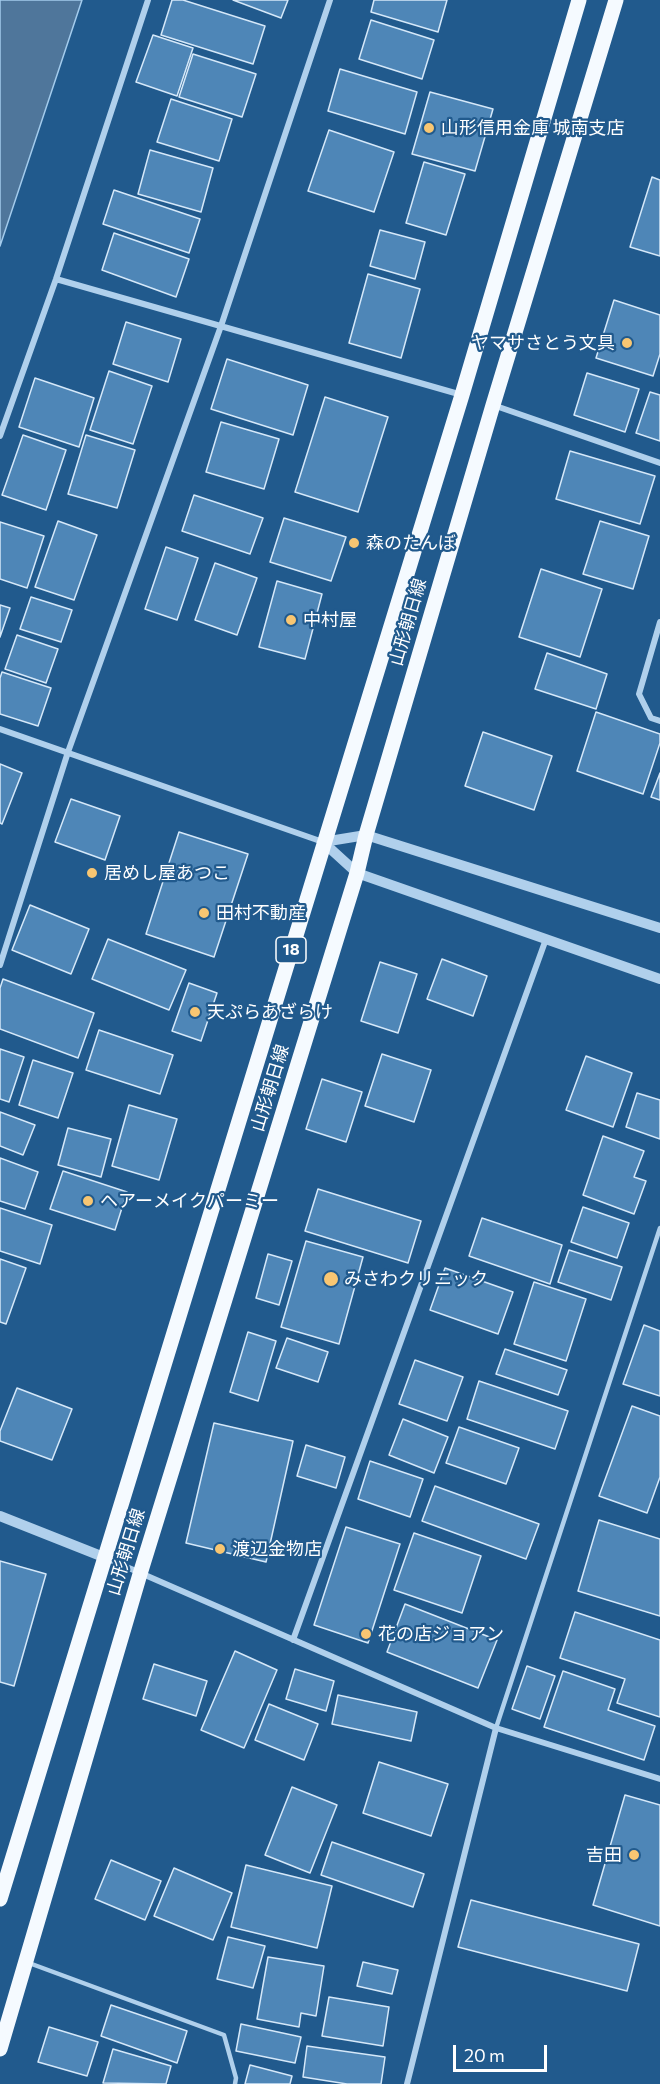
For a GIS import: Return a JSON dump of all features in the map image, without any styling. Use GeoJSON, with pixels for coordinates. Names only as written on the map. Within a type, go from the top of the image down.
{"type":"FeatureCollection","features":[{"type":"Feature","properties":{"kind":"main road","name":"山形朝日線"},"geometry":{"type":"LineString","coordinates":[[0,1899],[462,395],[579,0]]}},
{"type":"Feature","properties":{"kind":"main road","name":"山形朝日線"},"geometry":{"type":"LineString","coordinates":[[0,2049],[140,1574],[357,873],[366,835],[493,405],[616,0]]}},
{"type":"Feature","properties":{"kind":"street"},"geometry":{"type":"LineString","coordinates":[[0,436],[56,279],[148,0]]}},
{"type":"Feature","properties":{"kind":"street"},"geometry":{"type":"LineString","coordinates":[[0,965],[68,752],[221,326],[330,0]]}},
{"type":"Feature","properties":{"kind":"street"},"geometry":{"type":"LineString","coordinates":[[56,279],[462,395]]}},
{"type":"Feature","properties":{"kind":"street"},"geometry":{"type":"LineString","coordinates":[[493,405],[660,463]]}},
{"type":"Feature","properties":{"kind":"street"},"geometry":{"type":"LineString","coordinates":[[660,622],[639,694],[651,718],[660,721]]}},
{"type":"Feature","properties":{"kind":"street"},"geometry":{"type":"LineString","coordinates":[[0,729],[324,842],[357,873],[660,979]]}},
{"type":"Feature","properties":{"kind":"street"},"geometry":{"type":"LineString","coordinates":[[324,842],[366,835],[660,928]]}},
{"type":"Feature","properties":{"kind":"street"},"geometry":{"type":"LineString","coordinates":[[293,1640],[546,939]]}},
{"type":"Feature","properties":{"kind":"street"},"geometry":{"type":"LineString","coordinates":[[0,1516],[106,1558],[496,1728],[660,1779]]}},
{"type":"Feature","properties":{"kind":"street"},"geometry":{"type":"LineString","coordinates":[[407,2084],[496,1728]]}},
{"type":"Feature","properties":{"kind":"lane"},"geometry":{"type":"LineString","coordinates":[[496,1728],[660,1228]]}},
{"type":"Feature","properties":{"kind":"lane"},"geometry":{"type":"LineString","coordinates":[[26,1962],[224,2036],[236,2078],[235,2084]]}},
{"type":"Feature","properties":{"kind":"water"},"geometry":{"type":"Polygon","coordinates":[[[0,0],[82,0],[0,246],[0,0]]]}},
{"type":"Feature","properties":{"kind":"building"},"geometry":{"type":"Polygon","coordinates":[[[172,0],[183,0],[265,26],[253,64],[161,35],[172,0]]]}},
{"type":"Feature","properties":{"kind":"building"},"geometry":{"type":"Polygon","coordinates":[[[233,0],[288,0],[281,18],[233,0]]]}},
{"type":"Feature","properties":{"kind":"building"},"geometry":{"type":"Polygon","coordinates":[[[374,0],[447,0],[438,32],[371,12],[374,0]]]}},
{"type":"Feature","properties":{"kind":"building"},"geometry":{"type":"Polygon","coordinates":[[[371,20],[434,40],[422,79],[359,59],[371,20]]]}},
{"type":"Feature","properties":{"kind":"building"},"geometry":{"type":"Polygon","coordinates":[[[153,35],[193,48],[177,96],[136,82],[153,35]]]}},
{"type":"Feature","properties":{"kind":"building"},"geometry":{"type":"Polygon","coordinates":[[[193,54],[256,74],[242,117],[179,97],[193,54]]]}},
{"type":"Feature","properties":{"kind":"building"},"geometry":{"type":"Polygon","coordinates":[[[340,69],[417,92],[405,134],[328,111],[340,69]]]}},
{"type":"Feature","properties":{"kind":"building"},"geometry":{"type":"Polygon","coordinates":[[[430,92],[493,109],[475,171],[412,154],[430,92]]]}},
{"type":"Feature","properties":{"kind":"building"},"geometry":{"type":"Polygon","coordinates":[[[171,99],[232,119],[219,161],[157,142],[171,99]]]}},
{"type":"Feature","properties":{"kind":"building"},"geometry":{"type":"Polygon","coordinates":[[[329,130],[394,152],[374,212],[308,191],[329,130]]]}},
{"type":"Feature","properties":{"kind":"building"},"geometry":{"type":"Polygon","coordinates":[[[150,150],[213,168],[201,212],[138,194],[150,150]]]}},
{"type":"Feature","properties":{"kind":"building"},"geometry":{"type":"Polygon","coordinates":[[[424,162],[465,174],[446,235],[406,223],[424,162]]]}},
{"type":"Feature","properties":{"kind":"building"},"geometry":{"type":"Polygon","coordinates":[[[652,177],[660,180],[660,256],[630,247],[652,177]]]}},
{"type":"Feature","properties":{"kind":"building"},"geometry":{"type":"Polygon","coordinates":[[[114,190],[200,219],[189,253],[103,224],[114,190]]]}},
{"type":"Feature","properties":{"kind":"building"},"geometry":{"type":"Polygon","coordinates":[[[380,230],[425,242],[415,279],[370,266],[380,230]]]}},
{"type":"Feature","properties":{"kind":"building"},"geometry":{"type":"Polygon","coordinates":[[[114,233],[189,259],[176,297],[102,270],[114,233]]]}},
{"type":"Feature","properties":{"kind":"building"},"geometry":{"type":"Polygon","coordinates":[[[368,274],[420,289],[401,358],[349,343],[368,274]]]}},
{"type":"Feature","properties":{"kind":"building"},"geometry":{"type":"Polygon","coordinates":[[[614,300],[660,315],[660,354],[653,376],[596,358],[614,300]]]}},
{"type":"Feature","properties":{"kind":"building"},"geometry":{"type":"Polygon","coordinates":[[[126,322],[181,339],[168,382],[113,364],[126,322]]]}},
{"type":"Feature","properties":{"kind":"building"},"geometry":{"type":"Polygon","coordinates":[[[227,359],[308,385],[293,435],[211,409],[227,359]]]}},
{"type":"Feature","properties":{"kind":"building"},"geometry":{"type":"Polygon","coordinates":[[[109,371],[152,386],[133,444],[90,430],[109,371]]]}},
{"type":"Feature","properties":{"kind":"building"},"geometry":{"type":"Polygon","coordinates":[[[587,373],[639,389],[625,432],[574,415],[587,373]]]}},
{"type":"Feature","properties":{"kind":"building"},"geometry":{"type":"Polygon","coordinates":[[[35,378],[94,398],[79,447],[19,427],[35,378]]]}},
{"type":"Feature","properties":{"kind":"building"},"geometry":{"type":"Polygon","coordinates":[[[650,392],[660,395],[660,441],[636,433],[650,392]]]}},
{"type":"Feature","properties":{"kind":"building"},"geometry":{"type":"Polygon","coordinates":[[[325,397],[388,417],[358,512],[295,492],[325,397]]]}},
{"type":"Feature","properties":{"kind":"building"},"geometry":{"type":"Polygon","coordinates":[[[221,422],[279,439],[264,489],[206,472],[221,422]]]}},
{"type":"Feature","properties":{"kind":"building"},"geometry":{"type":"Polygon","coordinates":[[[23,435],[66,450],[46,510],[2,495],[23,435]]]}},
{"type":"Feature","properties":{"kind":"building"},"geometry":{"type":"Polygon","coordinates":[[[86,435],[135,450],[117,508],[68,494],[86,435]]]}},
{"type":"Feature","properties":{"kind":"building"},"geometry":{"type":"Polygon","coordinates":[[[570,451],[655,476],[640,524],[556,499],[570,451]]]}},
{"type":"Feature","properties":{"kind":"building"},"geometry":{"type":"Polygon","coordinates":[[[194,495],[263,518],[250,554],[182,531],[194,495]]]}},
{"type":"Feature","properties":{"kind":"building"},"geometry":{"type":"Polygon","coordinates":[[[284,518],[346,537],[331,581],[270,562],[284,518]]]}},
{"type":"Feature","properties":{"kind":"building"},"geometry":{"type":"Polygon","coordinates":[[[58,521],[97,535],[74,600],[35,587],[58,521]]]}},
{"type":"Feature","properties":{"kind":"building"},"geometry":{"type":"Polygon","coordinates":[[[600,521],[649,536],[633,589],[583,574],[600,521]]]}},
{"type":"Feature","properties":{"kind":"building"},"geometry":{"type":"Polygon","coordinates":[[[0,522],[44,536],[27,588],[0,579],[0,522]]]}},
{"type":"Feature","properties":{"kind":"building"},"geometry":{"type":"Polygon","coordinates":[[[166,547],[198,558],[177,620],[145,609],[166,547]]]}},
{"type":"Feature","properties":{"kind":"building"},"geometry":{"type":"Polygon","coordinates":[[[215,563],[257,578],[237,635],[195,620],[215,563]]]}},
{"type":"Feature","properties":{"kind":"building"},"geometry":{"type":"Polygon","coordinates":[[[541,569],[602,589],[580,657],[519,637],[541,569]]]}},
{"type":"Feature","properties":{"kind":"building","name":"中村屋"},"geometry":{"type":"Polygon","coordinates":[[[277,581],[322,594],[305,659],[259,647],[277,581]]]}},
{"type":"Feature","properties":{"kind":"building"},"geometry":{"type":"Polygon","coordinates":[[[31,597],[72,610],[61,642],[20,629],[31,597]]]}},
{"type":"Feature","properties":{"kind":"building"},"geometry":{"type":"Polygon","coordinates":[[[0,605],[10,608],[0,637],[0,605]]]}},
{"type":"Feature","properties":{"kind":"building"},"geometry":{"type":"Polygon","coordinates":[[[17,635],[58,649],[46,683],[5,669],[17,635]]]}},
{"type":"Feature","properties":{"kind":"building"},"geometry":{"type":"Polygon","coordinates":[[[547,653],[607,674],[596,709],[535,689],[547,653]]]}},
{"type":"Feature","properties":{"kind":"building"},"geometry":{"type":"Polygon","coordinates":[[[2,672],[51,688],[38,726],[0,714],[2,672]]]}},
{"type":"Feature","properties":{"kind":"building"},"geometry":{"type":"Polygon","coordinates":[[[596,712],[660,734],[660,743],[643,794],[577,771],[596,712]]]}},
{"type":"Feature","properties":{"kind":"building"},"geometry":{"type":"Polygon","coordinates":[[[483,732],[552,756],[534,810],[465,786],[483,732]]]}},
{"type":"Feature","properties":{"kind":"building"},"geometry":{"type":"Polygon","coordinates":[[[0,764],[22,773],[2,824],[0,823],[0,764]]]}},
{"type":"Feature","properties":{"kind":"building"},"geometry":{"type":"Polygon","coordinates":[[[660,773],[660,800],[651,797],[660,773]]]}},
{"type":"Feature","properties":{"kind":"building"},"geometry":{"type":"Polygon","coordinates":[[[71,799],[120,816],[105,860],[55,842],[71,799]]]}},
{"type":"Feature","properties":{"kind":"building"},"geometry":{"type":"Polygon","coordinates":[[[179,832],[248,854],[214,957],[146,934],[179,832]]]}},
{"type":"Feature","properties":{"kind":"building"},"geometry":{"type":"Polygon","coordinates":[[[30,905],[89,929],[71,974],[12,950],[30,905]]]}},
{"type":"Feature","properties":{"kind":"building"},"geometry":{"type":"Polygon","coordinates":[[[108,939],[186,970],[169,1010],[92,979],[108,939]]]}},
{"type":"Feature","properties":{"kind":"building"},"geometry":{"type":"Polygon","coordinates":[[[442,959],[487,976],[473,1016],[427,999],[442,959]]]}},
{"type":"Feature","properties":{"kind":"building"},"geometry":{"type":"Polygon","coordinates":[[[380,962],[417,974],[398,1033],[361,1021],[380,962]]]}},
{"type":"Feature","properties":{"kind":"building"},"geometry":{"type":"Polygon","coordinates":[[[3,979],[94,1013],[78,1058],[0,1029],[0,988],[3,979]]]}},
{"type":"Feature","properties":{"kind":"building","name":"天ぷらあざらけ"},"geometry":{"type":"Polygon","coordinates":[[[189,983],[217,993],[201,1041],[172,1031],[189,983]]]}},
{"type":"Feature","properties":{"kind":"building"},"geometry":{"type":"Polygon","coordinates":[[[99,1030],[173,1055],[160,1094],[86,1070],[99,1030]]]}},
{"type":"Feature","properties":{"kind":"building"},"geometry":{"type":"Polygon","coordinates":[[[0,1049],[24,1057],[9,1102],[0,1099],[0,1049]]]}},
{"type":"Feature","properties":{"kind":"building"},"geometry":{"type":"Polygon","coordinates":[[[382,1054],[431,1070],[414,1122],[365,1106],[382,1054]]]}},
{"type":"Feature","properties":{"kind":"building"},"geometry":{"type":"Polygon","coordinates":[[[586,1056],[632,1073],[613,1127],[566,1110],[586,1056]]]}},
{"type":"Feature","properties":{"kind":"building"},"geometry":{"type":"Polygon","coordinates":[[[33,1060],[73,1073],[58,1118],[19,1105],[33,1060]]]}},
{"type":"Feature","properties":{"kind":"building"},"geometry":{"type":"Polygon","coordinates":[[[322,1079],[362,1092],[346,1142],[306,1129],[322,1079]]]}},
{"type":"Feature","properties":{"kind":"building"},"geometry":{"type":"Polygon","coordinates":[[[637,1093],[660,1100],[660,1139],[626,1127],[637,1093]]]}},
{"type":"Feature","properties":{"kind":"building"},"geometry":{"type":"Polygon","coordinates":[[[129,1105],[177,1119],[159,1180],[112,1166],[129,1105]]]}},
{"type":"Feature","properties":{"kind":"building"},"geometry":{"type":"Polygon","coordinates":[[[0,1112],[35,1125],[23,1155],[0,1146],[0,1112]]]}},
{"type":"Feature","properties":{"kind":"building"},"geometry":{"type":"Polygon","coordinates":[[[68,1128],[111,1139],[101,1177],[58,1165],[68,1128]]]}},
{"type":"Feature","properties":{"kind":"building"},"geometry":{"type":"Polygon","coordinates":[[[603,1136],[644,1151],[634,1177],[646,1181],[634,1214],[583,1195],[603,1136]]]}},
{"type":"Feature","properties":{"kind":"building"},"geometry":{"type":"Polygon","coordinates":[[[0,1158],[38,1172],[25,1209],[0,1201],[0,1158]]]}},
{"type":"Feature","properties":{"kind":"building"},"geometry":{"type":"Polygon","coordinates":[[[63,1171],[127,1192],[115,1230],[50,1209],[63,1171]]]}},
{"type":"Feature","properties":{"kind":"building"},"geometry":{"type":"Polygon","coordinates":[[[318,1189],[421,1221],[408,1263],[305,1231],[318,1189]]]}},
{"type":"Feature","properties":{"kind":"building"},"geometry":{"type":"Polygon","coordinates":[[[583,1207],[629,1223],[617,1258],[571,1242],[583,1207]]]}},
{"type":"Feature","properties":{"kind":"building"},"geometry":{"type":"Polygon","coordinates":[[[0,1208],[52,1225],[40,1264],[0,1251],[0,1208]]]}},
{"type":"Feature","properties":{"kind":"building"},"geometry":{"type":"Polygon","coordinates":[[[482,1218],[562,1245],[550,1284],[469,1256],[482,1218]]]}},
{"type":"Feature","properties":{"kind":"building"},"geometry":{"type":"Polygon","coordinates":[[[306,1241],[363,1257],[339,1344],[281,1327],[306,1241]]]}},
{"type":"Feature","properties":{"kind":"building"},"geometry":{"type":"Polygon","coordinates":[[[569,1250],[622,1267],[611,1300],[558,1282],[569,1250]]]}},
{"type":"Feature","properties":{"kind":"building"},"geometry":{"type":"Polygon","coordinates":[[[268,1254],[292,1261],[279,1305],[256,1298],[268,1254]]]}},
{"type":"Feature","properties":{"kind":"building"},"geometry":{"type":"Polygon","coordinates":[[[0,1259],[26,1268],[6,1324],[0,1322],[0,1259]]]}},
{"type":"Feature","properties":{"kind":"building"},"geometry":{"type":"Polygon","coordinates":[[[445,1268],[513,1292],[498,1334],[430,1310],[445,1268]]]}},
{"type":"Feature","properties":{"kind":"building"},"geometry":{"type":"Polygon","coordinates":[[[534,1282],[586,1299],[566,1361],[514,1344],[534,1282]]]}},
{"type":"Feature","properties":{"kind":"building"},"geometry":{"type":"Polygon","coordinates":[[[644,1325],[660,1331],[660,1396],[623,1384],[644,1325]]]}},
{"type":"Feature","properties":{"kind":"building"},"geometry":{"type":"Polygon","coordinates":[[[248,1332],[276,1341],[258,1401],[230,1392],[248,1332]]]}},
{"type":"Feature","properties":{"kind":"building"},"geometry":{"type":"Polygon","coordinates":[[[287,1338],[328,1352],[318,1382],[276,1368],[287,1338]]]}},
{"type":"Feature","properties":{"kind":"building"},"geometry":{"type":"Polygon","coordinates":[[[505,1349],[567,1370],[558,1395],[496,1374],[505,1349]]]}},
{"type":"Feature","properties":{"kind":"building"},"geometry":{"type":"Polygon","coordinates":[[[415,1360],[463,1377],[447,1421],[399,1404],[415,1360]]]}},
{"type":"Feature","properties":{"kind":"building"},"geometry":{"type":"Polygon","coordinates":[[[479,1381],[568,1411],[555,1449],[467,1419],[479,1381]]]}},
{"type":"Feature","properties":{"kind":"building"},"geometry":{"type":"Polygon","coordinates":[[[17,1388],[72,1409],[52,1460],[0,1441],[0,1431],[17,1388]]]}},
{"type":"Feature","properties":{"kind":"building"},"geometry":{"type":"Polygon","coordinates":[[[632,1406],[660,1416],[660,1477],[647,1513],[599,1496],[632,1406]]]}},
{"type":"Feature","properties":{"kind":"building"},"geometry":{"type":"Polygon","coordinates":[[[403,1419],[448,1437],[434,1473],[389,1455],[403,1419]]]}},
{"type":"Feature","properties":{"kind":"building"},"geometry":{"type":"Polygon","coordinates":[[[214,1423],[293,1441],[266,1562],[186,1543],[214,1423]]]}},
{"type":"Feature","properties":{"kind":"building"},"geometry":{"type":"Polygon","coordinates":[[[459,1427],[519,1448],[506,1484],[446,1463],[459,1427]]]}},
{"type":"Feature","properties":{"kind":"building"},"geometry":{"type":"Polygon","coordinates":[[[306,1445],[345,1457],[336,1488],[297,1476],[306,1445]]]}},
{"type":"Feature","properties":{"kind":"building"},"geometry":{"type":"Polygon","coordinates":[[[370,1461],[423,1479],[410,1517],[358,1499],[370,1461]]]}},
{"type":"Feature","properties":{"kind":"building"},"geometry":{"type":"Polygon","coordinates":[[[435,1486],[539,1524],[526,1559],[422,1521],[435,1486]]]}},
{"type":"Feature","properties":{"kind":"building"},"geometry":{"type":"Polygon","coordinates":[[[599,1520],[660,1539],[660,1616],[578,1591],[599,1520]]]}},
{"type":"Feature","properties":{"kind":"building"},"geometry":{"type":"Polygon","coordinates":[[[346,1527],[400,1544],[368,1643],[314,1625],[346,1527]]]}},
{"type":"Feature","properties":{"kind":"building"},"geometry":{"type":"Polygon","coordinates":[[[414,1533],[481,1556],[462,1613],[394,1590],[414,1533]]]}},
{"type":"Feature","properties":{"kind":"building"},"geometry":{"type":"Polygon","coordinates":[[[0,1561],[46,1574],[14,1686],[0,1682],[0,1561]]]}},
{"type":"Feature","properties":{"kind":"building"},"geometry":{"type":"Polygon","coordinates":[[[405,1604],[497,1640],[478,1688],[387,1652],[405,1604]]]}},
{"type":"Feature","properties":{"kind":"building"},"geometry":{"type":"Polygon","coordinates":[[[575,1612],[660,1640],[660,1717],[617,1703],[625,1679],[560,1658],[575,1612]]]}},
{"type":"Feature","properties":{"kind":"building"},"geometry":{"type":"Polygon","coordinates":[[[235,1651],[277,1670],[244,1748],[201,1730],[235,1651]]]}},
{"type":"Feature","properties":{"kind":"building"},"geometry":{"type":"Polygon","coordinates":[[[154,1664],[207,1681],[196,1716],[143,1699],[154,1664]]]}},
{"type":"Feature","properties":{"kind":"building"},"geometry":{"type":"Polygon","coordinates":[[[527,1666],[555,1676],[540,1719],[512,1709],[527,1666]]]}},
{"type":"Feature","properties":{"kind":"building"},"geometry":{"type":"Polygon","coordinates":[[[295,1669],[334,1681],[326,1711],[286,1699],[295,1669]]]}},
{"type":"Feature","properties":{"kind":"building"},"geometry":{"type":"Polygon","coordinates":[[[563,1671],[615,1689],[608,1710],[655,1726],[644,1760],[544,1727],[563,1671]]]}},
{"type":"Feature","properties":{"kind":"building"},"geometry":{"type":"Polygon","coordinates":[[[338,1695],[417,1712],[411,1741],[332,1724],[338,1695]]]}},
{"type":"Feature","properties":{"kind":"building"},"geometry":{"type":"Polygon","coordinates":[[[269,1704],[318,1724],[304,1760],[255,1740],[269,1704]]]}},
{"type":"Feature","properties":{"kind":"building"},"geometry":{"type":"Polygon","coordinates":[[[379,1762],[448,1784],[431,1836],[363,1813],[379,1762]]]}},
{"type":"Feature","properties":{"kind":"building"},"geometry":{"type":"Polygon","coordinates":[[[292,1787],[337,1805],[310,1873],[265,1855],[292,1787]]]}},
{"type":"Feature","properties":{"kind":"building","name":"吉田"},"geometry":{"type":"Polygon","coordinates":[[[625,1795],[660,1805],[660,1926],[593,1905],[625,1795]]]}},
{"type":"Feature","properties":{"kind":"building"},"geometry":{"type":"Polygon","coordinates":[[[332,1842],[424,1874],[413,1907],[321,1875],[332,1842]]]}},
{"type":"Feature","properties":{"kind":"building"},"geometry":{"type":"Polygon","coordinates":[[[111,1860],[161,1881],[145,1920],[95,1899],[111,1860]]]}},
{"type":"Feature","properties":{"kind":"building"},"geometry":{"type":"Polygon","coordinates":[[[246,1865],[332,1886],[317,1948],[231,1927],[246,1865]]]}},
{"type":"Feature","properties":{"kind":"building"},"geometry":{"type":"Polygon","coordinates":[[[174,1868],[232,1893],[213,1940],[154,1916],[174,1868]]]}},
{"type":"Feature","properties":{"kind":"building"},"geometry":{"type":"Polygon","coordinates":[[[471,1900],[639,1944],[627,1991],[458,1947],[471,1900]]]}},
{"type":"Feature","properties":{"kind":"building"},"geometry":{"type":"Polygon","coordinates":[[[228,1937],[265,1946],[253,1988],[217,1979],[228,1937]]]}},
{"type":"Feature","properties":{"kind":"building"},"geometry":{"type":"Polygon","coordinates":[[[268,1957],[324,1966],[316,2016],[301,2013],[299,2027],[257,2019],[268,1957]]]}},
{"type":"Feature","properties":{"kind":"building"},"geometry":{"type":"Polygon","coordinates":[[[363,1962],[398,1970],[392,1994],[357,1986],[363,1962]]]}},
{"type":"Feature","properties":{"kind":"building"},"geometry":{"type":"Polygon","coordinates":[[[329,1997],[389,2007],[383,2046],[322,2036],[329,1997]]]}},
{"type":"Feature","properties":{"kind":"building"},"geometry":{"type":"Polygon","coordinates":[[[111,2005],[187,2031],[177,2063],[101,2036],[111,2005]]]}},
{"type":"Feature","properties":{"kind":"building"},"geometry":{"type":"Polygon","coordinates":[[[241,2024],[301,2037],[295,2063],[236,2051],[241,2024]]]}},
{"type":"Feature","properties":{"kind":"building"},"geometry":{"type":"Polygon","coordinates":[[[49,2027],[98,2042],[87,2076],[38,2062],[49,2027]]]}},
{"type":"Feature","properties":{"kind":"building"},"geometry":{"type":"Polygon","coordinates":[[[307,2046],[385,2057],[381,2084],[347,2084],[303,2077],[307,2046]]]}},
{"type":"Feature","properties":{"kind":"building"},"geometry":{"type":"Polygon","coordinates":[[[113,2049],[171,2066],[166,2084],[103,2083],[113,2049]]]}},
{"type":"Feature","properties":{"kind":"building"},"geometry":{"type":"Polygon","coordinates":[[[250,2065],[292,2076],[290,2084],[245,2084],[250,2065]]]}},
{"type":"Feature","properties":{"kind":"place","name":"山形信用金庫 城南支店"},"geometry":{"type":"Point","coordinates":[429,128]}},
{"type":"Feature","properties":{"kind":"place","name":"ヤマサさとう文具"},"geometry":{"type":"Point","coordinates":[627,343]}},
{"type":"Feature","properties":{"kind":"place","name":"森のたんぼ"},"geometry":{"type":"Point","coordinates":[354,543]}},
{"type":"Feature","properties":{"kind":"place","name":"中村屋"},"geometry":{"type":"Point","coordinates":[291,620]}},
{"type":"Feature","properties":{"kind":"place","name":"居めし屋あつこ"},"geometry":{"type":"Point","coordinates":[92,873]}},
{"type":"Feature","properties":{"kind":"place","name":"田村不動産"},"geometry":{"type":"Point","coordinates":[204,913]}},
{"type":"Feature","properties":{"kind":"place","name":"天ぷらあざらけ"},"geometry":{"type":"Point","coordinates":[195,1012]}},
{"type":"Feature","properties":{"kind":"place","name":"ヘアーメイクパーミー"},"geometry":{"type":"Point","coordinates":[88,1201]}},
{"type":"Feature","properties":{"kind":"place","name":"みさわクリニック"},"geometry":{"type":"Point","coordinates":[331,1279]}},
{"type":"Feature","properties":{"kind":"place","name":"渡辺金物店"},"geometry":{"type":"Point","coordinates":[220,1549]}},
{"type":"Feature","properties":{"kind":"place","name":"花の店ジョアン"},"geometry":{"type":"Point","coordinates":[366,1634]}},
{"type":"Feature","properties":{"kind":"place","name":"吉田"},"geometry":{"type":"Point","coordinates":[634,1855]}}]}
